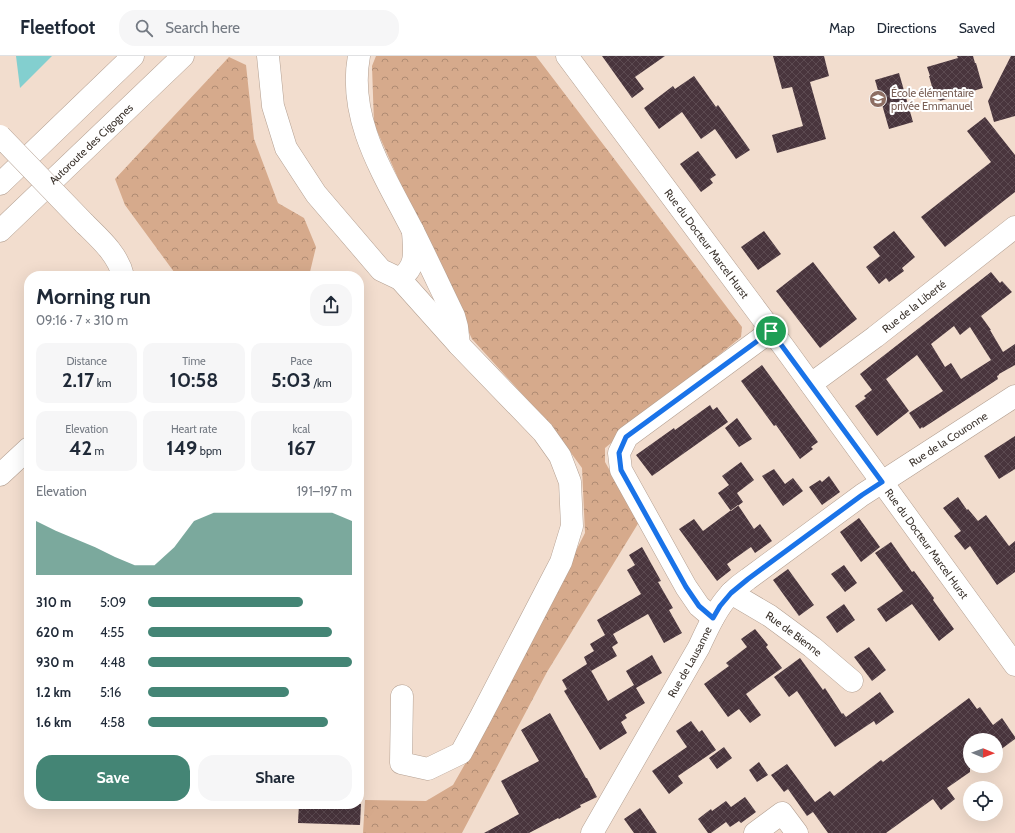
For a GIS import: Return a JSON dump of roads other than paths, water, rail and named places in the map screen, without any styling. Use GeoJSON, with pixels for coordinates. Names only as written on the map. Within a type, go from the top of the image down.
{"type":"FeatureCollection","features":[{"type":"Feature","properties":{"kind":"main road"},"geometry":{"type":"LineString","coordinates":[[0,184],[133,56]]}},
{"type":"Feature","properties":{"kind":"main road","name":"Autoroute des Cigognes"},"geometry":{"type":"LineString","coordinates":[[0,231],[183,56]]}},
{"type":"Feature","properties":{"kind":"main road"},"geometry":{"type":"LineString","coordinates":[[268,56],[272,106],[286,148],[316,194],[381,270],[400,279],[459,345],[543,432],[560,456],[570,482],[572,526],[561,562],[461,753],[428,769],[401,763],[402,696]]}},
{"type":"Feature","properties":{"kind":"main road"},"geometry":{"type":"LineString","coordinates":[[359,56],[357,66],[358,100],[364,128],[383,174],[413,231],[454,316],[459,345]]}},
{"type":"Feature","properties":{"kind":"main road","name":"Rue du Docteur Marcel Hurst"},"geometry":{"type":"LineString","coordinates":[[567,56],[811,384],[1015,665]]}},
{"type":"Feature","properties":{"kind":"main road"},"geometry":{"type":"LineString","coordinates":[[0,136],[107,246],[121,267],[122,271]]}},
{"type":"Feature","properties":{"kind":"main road","name":"Rue de la Liberté"},"geometry":{"type":"LineString","coordinates":[[811,384],[875,337],[1015,227]]}},
{"type":"Feature","properties":{"kind":"main road"},"geometry":{"type":"LineString","coordinates":[[400,279],[407,274],[413,262],[413,231]]}},
{"type":"Feature","properties":{"kind":"main road"},"geometry":{"type":"LineString","coordinates":[[713,618],[699,606],[686,587],[621,470],[619,453],[626,437],[771,331]]}},
{"type":"Feature","properties":{"kind":"main road","name":"Rue de la Couronne"},"geometry":{"type":"LineString","coordinates":[[882,482],[1015,396]]}},
{"type":"Feature","properties":{"kind":"main road"},"geometry":{"type":"LineString","coordinates":[[0,475],[24,453]]}},
{"type":"Feature","properties":{"kind":"main road","name":"Rue de Lausanne"},"geometry":{"type":"LineString","coordinates":[[592,833],[699,647],[720,606],[731,593],[754,574],[882,482]]}},
{"type":"Feature","properties":{"kind":"main road","name":"Rue de Bienne"},"geometry":{"type":"LineString","coordinates":[[731,593],[770,616],[812,647],[852,681]]}},
{"type":"Feature","properties":{"kind":"main road"},"geometry":{"type":"LineString","coordinates":[[755,833],[782,813],[797,833]]}},
{"type":"Feature","properties":{"kind":"water"},"geometry":{"type":"Polygon","coordinates":[[[16,56],[52,56],[20,88],[16,56]]]}},
{"type":"Feature","properties":{"kind":"place","name":"École élémentaire privée Emmanuel"},"geometry":{"type":"Point","coordinates":[878,99]}}]}
